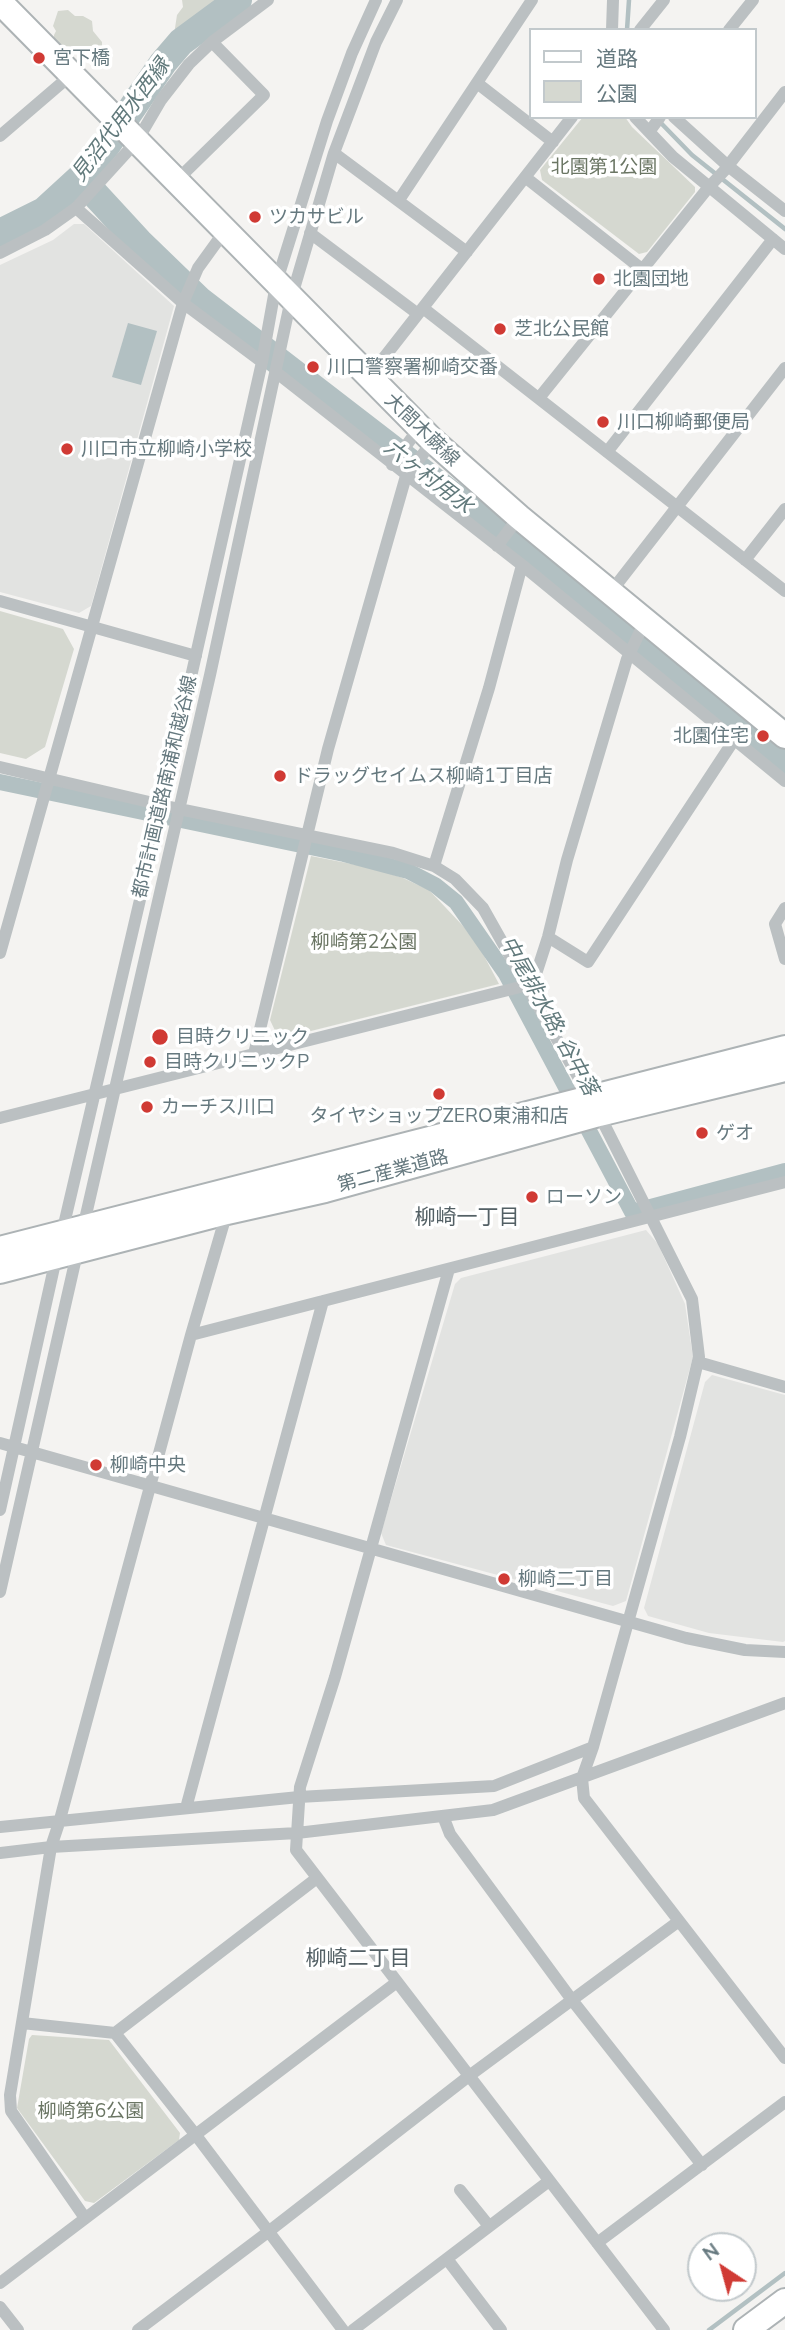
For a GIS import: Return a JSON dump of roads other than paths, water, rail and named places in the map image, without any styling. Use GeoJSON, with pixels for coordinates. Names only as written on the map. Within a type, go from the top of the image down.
{"type":"FeatureCollection","features":[{"type":"Feature","properties":{"kind":"main road","name":"大間木蕨線"},"geometry":{"type":"LineString","coordinates":[[0,2],[426,435],[519,517],[785,736]]}},
{"type":"Feature","properties":{"kind":"main road","name":"第二産業道路"},"geometry":{"type":"LineString","coordinates":[[0,1249],[70,1242],[228,1212],[325,1190],[785,1048]]}},
{"type":"Feature","properties":{"kind":"main road","name":"第二産業道路"},"geometry":{"type":"LineString","coordinates":[[0,1271],[70,1242],[583,1109],[785,1069]]}},
{"type":"Feature","properties":{"kind":"main road"},"geometry":{"type":"LineString","coordinates":[[746,2330],[785,2301]]}},
{"type":"Feature","properties":{"kind":"street"},"geometry":{"type":"LineString","coordinates":[[0,253],[45,230],[76,208],[98,185],[126,130],[161,100],[189,64],[212,42],[268,0]]}},
{"type":"Feature","properties":{"kind":"street","name":"都市計画道路南浦和越谷線"},"geometry":{"type":"LineString","coordinates":[[0,1592],[31,1453],[95,1094],[262,362],[284,291],[327,121],[352,53],[376,0]]}},
{"type":"Feature","properties":{"kind":"street","name":"都市計画道路南浦和越谷線"},"geometry":{"type":"LineString","coordinates":[[0,1510],[14,1447],[70,1242],[116,1088],[277,373],[284,291],[310,233],[334,153],[376,42],[397,0]]}},
{"type":"Feature","properties":{"kind":"street"},"geometry":{"type":"LineString","coordinates":[[399,200],[532,0]]}},
{"type":"Feature","properties":{"kind":"street"},"geometry":{"type":"LineString","coordinates":[[612,28],[613,0]]}},
{"type":"Feature","properties":{"kind":"street"},"geometry":{"type":"LineString","coordinates":[[642,28],[664,0]]}},
{"type":"Feature","properties":{"kind":"street"},"geometry":{"type":"LineString","coordinates":[[731,28],[752,0]]}},
{"type":"Feature","properties":{"kind":"street"},"geometry":{"type":"LineString","coordinates":[[176,181],[264,95],[212,42]]}},
{"type":"Feature","properties":{"kind":"street"},"geometry":{"type":"LineString","coordinates":[[0,136],[71,75]]}},
{"type":"Feature","properties":{"kind":"street"},"geometry":{"type":"LineString","coordinates":[[477,83],[552,142]]}},
{"type":"Feature","properties":{"kind":"street"},"geometry":{"type":"LineString","coordinates":[[539,398],[783,100]]}},
{"type":"Feature","properties":{"kind":"street"},"geometry":{"type":"LineString","coordinates":[[368,378],[570,119]]}},
{"type":"Feature","properties":{"kind":"street"},"geometry":{"type":"LineString","coordinates":[[676,119],[726,169],[785,211]]}},
{"type":"Feature","properties":{"kind":"street"},"geometry":{"type":"LineString","coordinates":[[654,125],[673,158],[785,248]]}},
{"type":"Feature","properties":{"kind":"street"},"geometry":{"type":"LineString","coordinates":[[334,153],[467,252]]}},
{"type":"Feature","properties":{"kind":"street"},"geometry":{"type":"LineString","coordinates":[[525,177],[643,270]]}},
{"type":"Feature","properties":{"kind":"street"},"geometry":{"type":"LineString","coordinates":[[76,208],[186,295],[262,362]]}},
{"type":"Feature","properties":{"kind":"street"},"geometry":{"type":"LineString","coordinates":[[0,953],[186,295],[198,268],[225,232]]}},
{"type":"Feature","properties":{"kind":"street"},"geometry":{"type":"LineString","coordinates":[[310,233],[539,398],[785,592]]}},
{"type":"Feature","properties":{"kind":"street"},"geometry":{"type":"LineString","coordinates":[[607,452],[773,239]]}},
{"type":"Feature","properties":{"kind":"street"},"geometry":{"type":"LineString","coordinates":[[610,593],[785,368]]}},
{"type":"Feature","properties":{"kind":"street"},"geometry":{"type":"LineString","coordinates":[[277,373],[522,565],[785,781]]}},
{"type":"Feature","properties":{"kind":"street"},"geometry":{"type":"LineString","coordinates":[[392,465],[426,435]]}},
{"type":"Feature","properties":{"kind":"street"},"geometry":{"type":"LineString","coordinates":[[254,1054],[328,749],[406,476],[426,435]]}},
{"type":"Feature","properties":{"kind":"street"},"geometry":{"type":"LineString","coordinates":[[745,560],[785,509]]}},
{"type":"Feature","properties":{"kind":"street"},"geometry":{"type":"LineString","coordinates":[[497,546],[519,517]]}},
{"type":"Feature","properties":{"kind":"street"},"geometry":{"type":"LineString","coordinates":[[434,866],[489,688],[522,565]]}},
{"type":"Feature","properties":{"kind":"street"},"geometry":{"type":"LineString","coordinates":[[0,601],[195,656]]}},
{"type":"Feature","properties":{"kind":"street"},"geometry":{"type":"LineString","coordinates":[[0,1118],[528,985],[537,971],[548,937],[630,652],[645,621]]}},
{"type":"Feature","properties":{"kind":"street"},"geometry":{"type":"LineString","coordinates":[[548,937],[588,962],[734,740]]}},
{"type":"Feature","properties":{"kind":"street"},"geometry":{"type":"LineString","coordinates":[[0,766],[47,787],[161,807],[305,839],[393,853],[434,866],[456,879],[483,908],[528,985],[583,1109],[640,1194],[692,1299],[699,1357],[680,1437],[582,1778],[584,1798],[785,2058]]}},
{"type":"Feature","properties":{"kind":"street"},"geometry":{"type":"LineString","coordinates":[[785,908],[775,924],[785,959]]}},
{"type":"Feature","properties":{"kind":"street"},"geometry":{"type":"LineString","coordinates":[[191,1335],[785,1182]]}},
{"type":"Feature","properties":{"kind":"street"},"geometry":{"type":"LineString","coordinates":[[85,2218],[11,2111],[10,2095],[51,1847],[60,1823],[191,1335],[228,1212]]}},
{"type":"Feature","properties":{"kind":"street"},"geometry":{"type":"LineString","coordinates":[[449,1269],[335,1677],[300,1787],[296,1850],[664,2330]]}},
{"type":"Feature","properties":{"kind":"street"},"geometry":{"type":"LineString","coordinates":[[186,1808],[323,1301]]}},
{"type":"Feature","properties":{"kind":"street"},"geometry":{"type":"LineString","coordinates":[[698,1362],[785,1387]]}},
{"type":"Feature","properties":{"kind":"street"},"geometry":{"type":"LineString","coordinates":[[0,1443],[686,1639],[745,1650],[785,1652]]}},
{"type":"Feature","properties":{"kind":"street"},"geometry":{"type":"LineString","coordinates":[[0,1853],[51,1847],[297,1833],[493,1810],[785,1703]]}},
{"type":"Feature","properties":{"kind":"street"},"geometry":{"type":"LineString","coordinates":[[0,1828],[299,1797],[494,1786],[593,1747]]}},
{"type":"Feature","properties":{"kind":"street"},"geometry":{"type":"LineString","coordinates":[[443,1816],[450,1834],[572,2000],[702,2165]]}},
{"type":"Feature","properties":{"kind":"street"},"geometry":{"type":"LineString","coordinates":[[22,2023],[115,2034],[317,1878]]}},
{"type":"Feature","properties":{"kind":"street"},"geometry":{"type":"LineString","coordinates":[[138,2330],[469,2076],[679,1921]]}},
{"type":"Feature","properties":{"kind":"street"},"geometry":{"type":"LineString","coordinates":[[0,2283],[397,1982]]}},
{"type":"Feature","properties":{"kind":"street"},"geometry":{"type":"LineString","coordinates":[[115,2034],[195,2134],[343,2330]]}},
{"type":"Feature","properties":{"kind":"street"},"geometry":{"type":"LineString","coordinates":[[597,2243],[785,2102]]}},
{"type":"Feature","properties":{"kind":"street"},"geometry":{"type":"LineString","coordinates":[[353,2330],[549,2181]]}},
{"type":"Feature","properties":{"kind":"street"},"geometry":{"type":"LineString","coordinates":[[460,2190],[489,2226]]}},
{"type":"Feature","properties":{"kind":"street"},"geometry":{"type":"LineString","coordinates":[[447,2259],[501,2330]]}},
{"type":"Feature","properties":{"kind":"street"},"geometry":{"type":"LineString","coordinates":[[3,2316],[18,2330]]}},
{"type":"Feature","properties":{"kind":"waterway","name":"見沼代用水西縁"},"geometry":{"type":"LineString","coordinates":[[0,233],[44,211],[80,178],[181,42],[238,0]]}},
{"type":"Feature","properties":{"kind":"waterway"},"geometry":{"type":"LineString","coordinates":[[627,28],[629,0]]}},
{"type":"Feature","properties":{"kind":"waterway"},"geometry":{"type":"LineString","coordinates":[[659,121],[692,155],[785,229]]}},
{"type":"Feature","properties":{"kind":"waterway","name":"六ヶ村用水"},"geometry":{"type":"LineString","coordinates":[[80,178],[139,242],[199,300],[574,589],[785,767]]}},
{"type":"Feature","properties":{"kind":"waterway","name":"中尾排水路; 谷中落"},"geometry":{"type":"LineString","coordinates":[[0,782],[344,854],[408,871],[435,885],[456,902],[506,974],[632,1212],[785,1171]]}},
{"type":"Feature","properties":{"kind":"waterway"},"geometry":{"type":"LineString","coordinates":[[709,2330],[785,2273]]}},
{"type":"Feature","properties":{"kind":"place","name":"宮下橋"},"geometry":{"type":"Point","coordinates":[39,58]}},
{"type":"Feature","properties":{"kind":"place","name":"ツカサビル"},"geometry":{"type":"Point","coordinates":[255,217]}},
{"type":"Feature","properties":{"kind":"place","name":"北園団地"},"geometry":{"type":"Point","coordinates":[599,279]}},
{"type":"Feature","properties":{"kind":"place","name":"芝北公民館"},"geometry":{"type":"Point","coordinates":[500,329]}},
{"type":"Feature","properties":{"kind":"place","name":"川口警察署柳崎交番"},"geometry":{"type":"Point","coordinates":[313,367]}},
{"type":"Feature","properties":{"kind":"place","name":"川口柳崎郵便局"},"geometry":{"type":"Point","coordinates":[603,422]}},
{"type":"Feature","properties":{"kind":"place","name":"川口市立柳崎小学校"},"geometry":{"type":"Point","coordinates":[67,449]}},
{"type":"Feature","properties":{"kind":"place","name":"北園住宅"},"geometry":{"type":"Point","coordinates":[763,736]}},
{"type":"Feature","properties":{"kind":"place","name":"ドラッグセイムス柳崎1丁目店"},"geometry":{"type":"Point","coordinates":[280,776]}},
{"type":"Feature","properties":{"kind":"place","name":"目時クリニック"},"geometry":{"type":"Point","coordinates":[160,1037]}},
{"type":"Feature","properties":{"kind":"place","name":"目時クリニックP"},"geometry":{"type":"Point","coordinates":[150,1062]}},
{"type":"Feature","properties":{"kind":"place","name":"タイヤショップZERO東浦和店"},"geometry":{"type":"Point","coordinates":[439,1094]}},
{"type":"Feature","properties":{"kind":"place","name":"カーチス川口"},"geometry":{"type":"Point","coordinates":[147,1107]}},
{"type":"Feature","properties":{"kind":"place","name":"ゲオ"},"geometry":{"type":"Point","coordinates":[702,1133]}},
{"type":"Feature","properties":{"kind":"place","name":"ローソン"},"geometry":{"type":"Point","coordinates":[532,1197]}},
{"type":"Feature","properties":{"kind":"place","name":"柳崎中央"},"geometry":{"type":"Point","coordinates":[96,1465]}},
{"type":"Feature","properties":{"kind":"place","name":"柳崎二丁目"},"geometry":{"type":"Point","coordinates":[504,1579]}},
{"type":"Feature","properties":{"kind":"district","name":"柳崎一丁目"},"geometry":{"type":"Point","coordinates":[467,1218]}},
{"type":"Feature","properties":{"kind":"district","name":"柳崎二丁目"},"geometry":{"type":"Point","coordinates":[358,1959]}},
{"type":"Feature","properties":{"kind":"park label","name":"北園第1公園"},"geometry":{"type":"Point","coordinates":[604,167]}},
{"type":"Feature","properties":{"kind":"park label","name":"柳崎第2公園"},"geometry":{"type":"Point","coordinates":[364,942]}},
{"type":"Feature","properties":{"kind":"park label","name":"柳崎第6公園"},"geometry":{"type":"Point","coordinates":[91,2111]}}]}
